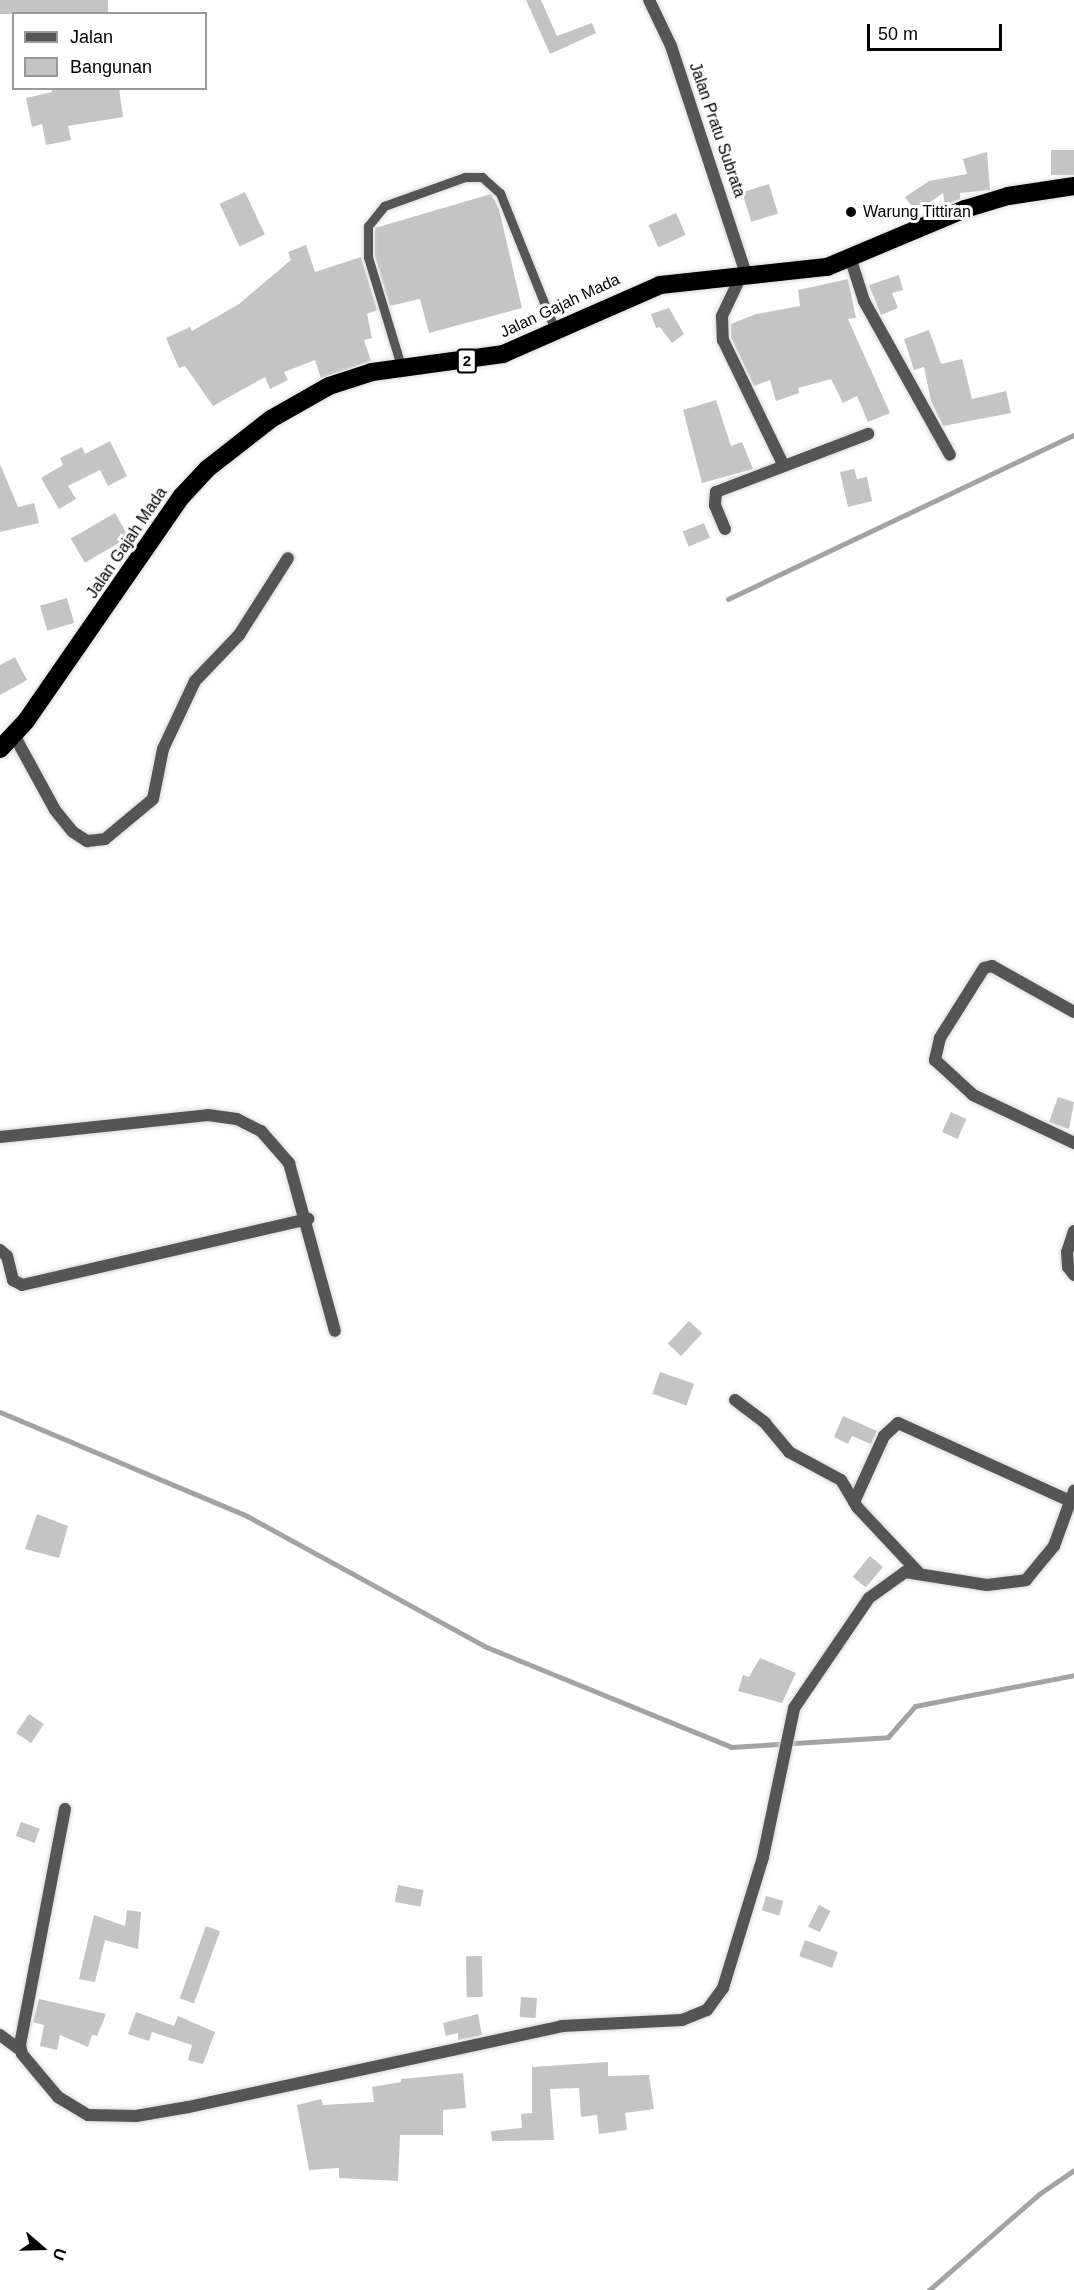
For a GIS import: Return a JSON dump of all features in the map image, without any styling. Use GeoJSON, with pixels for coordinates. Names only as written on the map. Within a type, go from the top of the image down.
{"type":"FeatureCollection","features":[{"type":"Feature","properties":{"kind":"highway","name":"Jalan Gajah Mada"},"geometry":{"type":"LineString","coordinates":[[0,749],[14,735],[182,496],[207,469],[271,419],[329,386],[372,372],[503,354],[660,285],[744,274],[809,271],[850,257],[965,209],[1008,196],[1074,186]]}},
{"type":"Feature","properties":{"kind":"street","name":"Jalan Pratu Subrata"},"geometry":{"type":"LineString","coordinates":[[649,0],[671,46],[744,274]]}},
{"type":"Feature","properties":{"kind":"street"},"geometry":{"type":"LineString","coordinates":[[850,257],[864,301],[951,454]]}},
{"type":"Feature","properties":{"kind":"street"},"geometry":{"type":"LineString","coordinates":[[744,274],[722,316],[723,340],[783,464]]}},
{"type":"Feature","properties":{"kind":"street"},"geometry":{"type":"LineString","coordinates":[[725,529],[715,505],[716,492],[783,464],[868,434]]}},
{"type":"Feature","properties":{"kind":"street"},"geometry":{"type":"LineString","coordinates":[[14,735],[55,810],[73,832],[87,841],[105,839],[153,799],[163,749],[195,681],[239,634],[288,558]]}},
{"type":"Feature","properties":{"kind":"street"},"geometry":{"type":"LineString","coordinates":[[1074,1012],[992,966],[984,968],[940,1038],[935,1060],[973,1095],[1074,1143]]}},
{"type":"Feature","properties":{"kind":"street"},"geometry":{"type":"LineString","coordinates":[[0,1137],[208,1115],[237,1119],[276,1143],[289,1163],[308,1219],[335,1331]]}},
{"type":"Feature","properties":{"kind":"street"},"geometry":{"type":"LineString","coordinates":[[0,1250],[7,1256],[14,1280],[22,1285],[308,1219]]}},
{"type":"Feature","properties":{"kind":"street"},"geometry":{"type":"LineString","coordinates":[[1074,1231],[1067,1252],[1068,1267],[1074,1275]]}},
{"type":"Feature","properties":{"kind":"street"},"geometry":{"type":"LineString","coordinates":[[735,1400],[765,1423],[786,1450],[841,1480],[854,1502],[918,1572]]}},
{"type":"Feature","properties":{"kind":"street"},"geometry":{"type":"LineString","coordinates":[[0,2035],[21,2050],[44,2081],[74,2109],[119,2117],[260,2093],[552,2027],[697,2015],[714,2002],[729,1975],[760,1869],[791,1718],[800,1696],[869,1598],[894,1577],[918,1572],[987,1585],[1026,1580],[1049,1555],[1072,1496],[898,1423],[884,1436],[854,1502]]}},
{"type":"Feature","properties":{"kind":"street"},"geometry":{"type":"LineString","coordinates":[[21,2050],[65,1809]]}},
{"type":"Feature","properties":{"kind":"lane"},"geometry":{"type":"LineString","coordinates":[[402,369],[368,257],[368,226],[384,206],[465,177],[482,177],[500,193],[556,332]]}},
{"type":"Feature","properties":{"kind":"building"},"geometry":{"type":"Polygon","coordinates":[[[0,0],[108,0],[108,12],[0,14],[0,0]]]}},
{"type":"Feature","properties":{"kind":"building"},"geometry":{"type":"Polygon","coordinates":[[[526,0],[541,0],[557,36],[592,23],[596,33],[550,54],[526,0]]]}},
{"type":"Feature","properties":{"kind":"building"},"geometry":{"type":"Polygon","coordinates":[[[52,90],[119,90],[123,117],[68,126],[71,140],[46,145],[42,124],[32,127],[26,98],[52,92],[52,90]]]}},
{"type":"Feature","properties":{"kind":"building"},"geometry":{"type":"Polygon","coordinates":[[[1051,150],[1074,150],[1074,175],[1051,175],[1051,150]]]}},
{"type":"Feature","properties":{"kind":"building"},"geometry":{"type":"Polygon","coordinates":[[[987,152],[990,190],[960,193],[960,199],[945,205],[943,193],[916,212],[905,197],[929,181],[967,174],[963,159],[987,152]]]}},
{"type":"Feature","properties":{"kind":"building"},"geometry":{"type":"Polygon","coordinates":[[[769,184],[778,214],[751,222],[742,192],[769,184]]]}},
{"type":"Feature","properties":{"kind":"building"},"geometry":{"type":"Polygon","coordinates":[[[245,192],[265,235],[239,246],[220,204],[245,192]]]}},
{"type":"Feature","properties":{"kind":"building"},"geometry":{"type":"Polygon","coordinates":[[[491,194],[499,209],[522,308],[429,333],[420,299],[390,306],[375,256],[375,228],[491,194]]]}},
{"type":"Feature","properties":{"kind":"building"},"geometry":{"type":"Polygon","coordinates":[[[676,213],[686,235],[658,247],[649,225],[676,213]]]}},
{"type":"Feature","properties":{"kind":"building"},"geometry":{"type":"Polygon","coordinates":[[[306,245],[315,272],[361,257],[377,310],[367,314],[372,338],[364,340],[371,361],[321,378],[315,360],[284,372],[288,380],[270,389],[265,377],[213,406],[185,366],[179,368],[166,338],[190,327],[192,331],[239,304],[291,260],[288,252],[306,245]]]}},
{"type":"Feature","properties":{"kind":"building"},"geometry":{"type":"Polygon","coordinates":[[[899,275],[903,290],[892,293],[898,308],[881,315],[869,285],[899,275]]]}},
{"type":"Feature","properties":{"kind":"building"},"geometry":{"type":"Polygon","coordinates":[[[848,279],[856,318],[848,319],[890,413],[868,422],[857,396],[843,403],[831,379],[798,388],[799,393],[776,401],[770,380],[754,386],[731,337],[731,324],[756,314],[800,306],[798,290],[848,279]]]}},
{"type":"Feature","properties":{"kind":"building"},"geometry":{"type":"Polygon","coordinates":[[[669,308],[684,334],[672,343],[660,327],[656,328],[651,314],[669,308]]]}},
{"type":"Feature","properties":{"kind":"building"},"geometry":{"type":"Polygon","coordinates":[[[929,330],[941,364],[962,359],[972,399],[1006,391],[1011,413],[943,426],[931,401],[924,367],[914,370],[904,339],[929,330]]]}},
{"type":"Feature","properties":{"kind":"building"},"geometry":{"type":"Polygon","coordinates":[[[716,400],[731,446],[742,442],[753,469],[702,483],[683,410],[716,400]]]}},
{"type":"Feature","properties":{"kind":"building"},"geometry":{"type":"Polygon","coordinates":[[[110,441],[127,476],[108,486],[100,470],[68,486],[76,499],[59,509],[41,478],[63,465],[60,458],[82,447],[85,454],[110,441]]]}},
{"type":"Feature","properties":{"kind":"building"},"geometry":{"type":"Polygon","coordinates":[[[0,464],[18,507],[34,503],[39,523],[0,532],[0,464]]]}},
{"type":"Feature","properties":{"kind":"building"},"geometry":{"type":"Polygon","coordinates":[[[854,469],[857,479],[867,477],[872,501],[848,507],[840,472],[854,469]]]}},
{"type":"Feature","properties":{"kind":"building"},"geometry":{"type":"Polygon","coordinates":[[[115,513],[129,537],[85,563],[71,538],[115,513]]]}},
{"type":"Feature","properties":{"kind":"building"},"geometry":{"type":"Polygon","coordinates":[[[704,523],[710,538],[689,546],[683,532],[704,523]]]}},
{"type":"Feature","properties":{"kind":"building"},"geometry":{"type":"Polygon","coordinates":[[[67,598],[74,623],[47,631],[40,606],[67,598]]]}},
{"type":"Feature","properties":{"kind":"building"},"geometry":{"type":"Polygon","coordinates":[[[15,657],[27,680],[0,695],[0,665],[15,657]]]}},
{"type":"Feature","properties":{"kind":"building"},"geometry":{"type":"Polygon","coordinates":[[[1058,1097],[1074,1102],[1069,1129],[1049,1122],[1058,1097]]]}},
{"type":"Feature","properties":{"kind":"building"},"geometry":{"type":"Polygon","coordinates":[[[951,1112],[967,1119],[958,1139],[942,1132],[951,1112]]]}},
{"type":"Feature","properties":{"kind":"building"},"geometry":{"type":"Polygon","coordinates":[[[689,1321],[702,1333],[681,1356],[668,1344],[689,1321]]]}},
{"type":"Feature","properties":{"kind":"building"},"geometry":{"type":"Polygon","coordinates":[[[660,1372],[694,1384],[687,1405],[653,1394],[660,1372]]]}},
{"type":"Feature","properties":{"kind":"building"},"geometry":{"type":"Polygon","coordinates":[[[843,1416],[877,1431],[871,1444],[852,1436],[848,1444],[834,1437],[843,1416]]]}},
{"type":"Feature","properties":{"kind":"building"},"geometry":{"type":"Polygon","coordinates":[[[37,1514],[68,1526],[59,1558],[25,1549],[37,1514]]]}},
{"type":"Feature","properties":{"kind":"building"},"geometry":{"type":"Polygon","coordinates":[[[870,1556],[883,1567],[866,1588],[853,1577],[870,1556]]]}},
{"type":"Feature","properties":{"kind":"building"},"geometry":{"type":"Polygon","coordinates":[[[760,1658],[796,1673],[782,1703],[738,1691],[743,1675],[749,1677],[760,1658]]]}},
{"type":"Feature","properties":{"kind":"building"},"geometry":{"type":"Polygon","coordinates":[[[29,1714],[44,1724],[31,1743],[16,1733],[29,1714]]]}},
{"type":"Feature","properties":{"kind":"building"},"geometry":{"type":"Polygon","coordinates":[[[21,1822],[40,1829],[35,1843],[16,1836],[21,1822]]]}},
{"type":"Feature","properties":{"kind":"building"},"geometry":{"type":"Polygon","coordinates":[[[398,1885],[424,1890],[420,1907],[395,1902],[398,1885]]]}},
{"type":"Feature","properties":{"kind":"building"},"geometry":{"type":"Polygon","coordinates":[[[766,1896],[783,1901],[779,1915],[762,1910],[766,1896]]]}},
{"type":"Feature","properties":{"kind":"building"},"geometry":{"type":"Polygon","coordinates":[[[819,1905],[831,1911],[820,1932],[808,1926],[819,1905]]]}},
{"type":"Feature","properties":{"kind":"building"},"geometry":{"type":"Polygon","coordinates":[[[127,1910],[141,1912],[138,1949],[105,1940],[95,1982],[79,1979],[94,1915],[125,1926],[127,1910]]]}},
{"type":"Feature","properties":{"kind":"building"},"geometry":{"type":"Polygon","coordinates":[[[206,1926],[220,1931],[194,2003],[180,1998],[206,1926]]]}},
{"type":"Feature","properties":{"kind":"building"},"geometry":{"type":"Polygon","coordinates":[[[805,1940],[838,1952],[832,1968],[799,1956],[805,1940]]]}},
{"type":"Feature","properties":{"kind":"building"},"geometry":{"type":"Polygon","coordinates":[[[466,1956],[482,1956],[483,1997],[467,1997],[466,1956]]]}},
{"type":"Feature","properties":{"kind":"building"},"geometry":{"type":"Polygon","coordinates":[[[521,1997],[537,1998],[536,2018],[520,2017],[521,1997]]]}},
{"type":"Feature","properties":{"kind":"building"},"geometry":{"type":"Polygon","coordinates":[[[39,1999],[106,2014],[97,2036],[92,2035],[88,2047],[60,2035],[57,2050],[40,2046],[44,2025],[33,2022],[39,1999]]]}},
{"type":"Feature","properties":{"kind":"building"},"geometry":{"type":"Polygon","coordinates":[[[136,2012],[174,2026],[178,2016],[215,2032],[203,2064],[188,2060],[192,2045],[152,2032],[149,2041],[128,2034],[136,2012]]]}},
{"type":"Feature","properties":{"kind":"building"},"geometry":{"type":"Polygon","coordinates":[[[478,2014],[482,2035],[458,2040],[458,2033],[446,2036],[443,2023],[478,2014]]]}},
{"type":"Feature","properties":{"kind":"building"},"geometry":{"type":"Polygon","coordinates":[[[608,2062],[608,2076],[649,2075],[654,2109],[625,2113],[627,2130],[599,2134],[597,2115],[581,2117],[579,2088],[550,2089],[554,2140],[492,2141],[491,2131],[522,2128],[521,2114],[532,2113],[532,2067],[608,2062]]]}},
{"type":"Feature","properties":{"kind":"building"},"geometry":{"type":"Polygon","coordinates":[[[463,2073],[466,2108],[443,2110],[443,2135],[400,2135],[398,2181],[339,2178],[339,2168],[309,2170],[297,2105],[321,2099],[323,2105],[374,2102],[372,2087],[401,2082],[401,2079],[463,2073]]]}},
{"type":"Feature","properties":{"kind":"waterway"},"geometry":{"type":"LineString","coordinates":[[728,599],[1074,435]]}},
{"type":"Feature","properties":{"kind":"waterway"},"geometry":{"type":"LineString","coordinates":[[0,1412],[247,1516],[484,1646],[731,1747],[888,1737],[915,1706],[1074,1675]]}},
{"type":"Feature","properties":{"kind":"waterway"},"geometry":{"type":"LineString","coordinates":[[929,2290],[1039,2194],[1074,2170]]}},
{"type":"Feature","properties":{"kind":"place","name":"Warung Tittiran"},"geometry":{"type":"Point","coordinates":[851,212]}}]}
